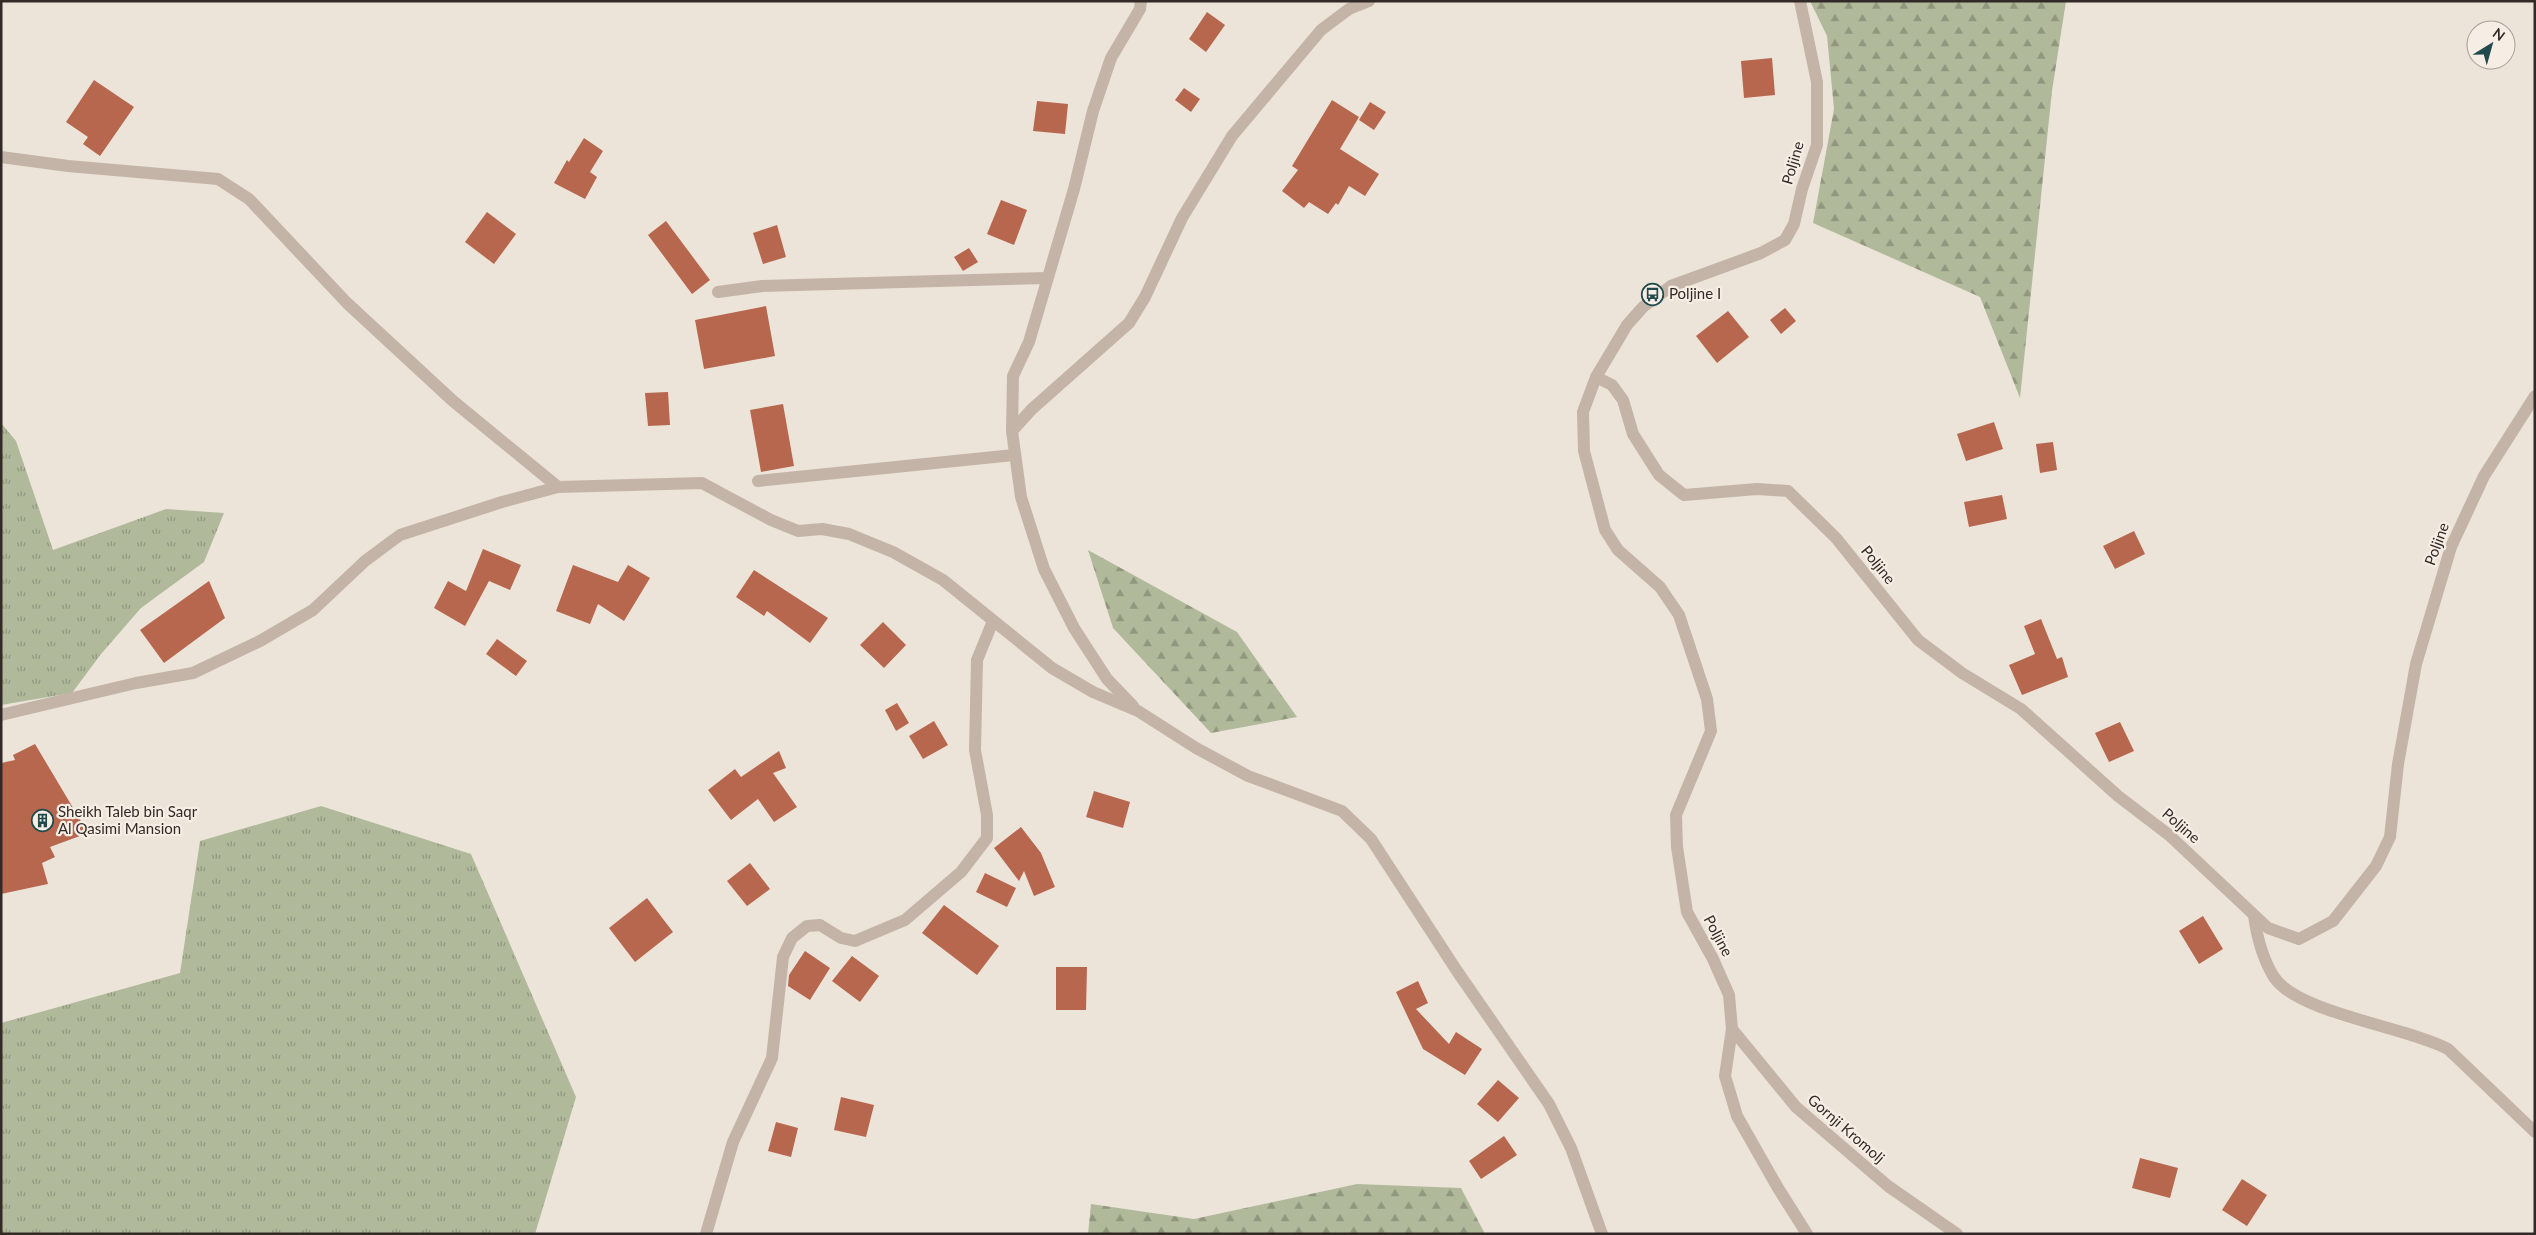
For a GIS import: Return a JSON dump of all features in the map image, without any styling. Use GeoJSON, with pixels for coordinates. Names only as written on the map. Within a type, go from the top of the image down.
{"type":"FeatureCollection","features":[{"type":"Feature","properties":{"kind":"street"},"geometry":{"type":"LineString","coordinates":[[1138,711],[1107,679],[1074,628],[1044,569],[1021,497],[1012,430],[1013,376],[1029,342],[1074,189],[1093,111],[1111,58],[1140,9],[1141,1]]}},
{"type":"Feature","properties":{"kind":"street"},"geometry":{"type":"LineString","coordinates":[[1012,430],[1044,397],[1129,323],[1146,297],[1182,218],[1232,136],[1321,30],[1349,9],[1369,1]]}},
{"type":"Feature","properties":{"kind":"street","name":"Poljine"},"geometry":{"type":"LineString","coordinates":[[1800,1],[1817,82],[1817,145],[1802,189],[1794,224],[1785,240],[1769,249],[1671,286],[1650,302],[1627,325],[1596,377],[1583,412],[1584,451],[1605,530],[1618,550],[1660,587],[1679,615],[1707,699],[1711,731],[1676,815],[1678,847],[1687,912],[1728,995],[1732,1029],[1725,1076],[1737,1116],[1806,1234]]}},
{"type":"Feature","properties":{"kind":"street"},"geometry":{"type":"LineString","coordinates":[[1,157],[68,166],[218,179],[249,199],[347,303],[452,401],[558,487]]}},
{"type":"Feature","properties":{"kind":"street"},"geometry":{"type":"LineString","coordinates":[[718,292],[762,286],[1047,278]]}},
{"type":"Feature","properties":{"kind":"street","name":"Poljine"},"geometry":{"type":"LineString","coordinates":[[1596,377],[1612,385],[1622,400],[1633,434],[1660,475],[1684,495],[1757,489],[1788,491],[1836,538],[1918,640],[1962,673],[2021,709],[2118,796],[2169,835],[2268,928],[2299,939],[2333,921],[2376,866],[2390,837],[2398,764],[2416,664],[2450,547],[2484,476],[2535,396]]}},
{"type":"Feature","properties":{"kind":"street"},"geometry":{"type":"LineString","coordinates":[[758,481],[1014,455]]}},
{"type":"Feature","properties":{"kind":"street"},"geometry":{"type":"LineString","coordinates":[[1,716],[136,683],[193,673],[260,641],[313,610],[342,585],[365,561],[400,535],[502,502],[558,487],[702,482],[771,520],[798,530],[822,529],[849,534],[893,552],[944,580],[1052,668],[1093,692],[1138,711],[1196,748],[1248,776],[1342,811],[1371,839],[1457,971],[1549,1104],[1571,1148],[1602,1234]]}},
{"type":"Feature","properties":{"kind":"street"},"geometry":{"type":"LineString","coordinates":[[706,1234],[733,1142],[772,1058],[776,1007],[783,958],[792,938],[807,926],[820,925],[841,938],[855,941],[904,920],[961,872],[987,838],[987,815],[975,750],[977,660],[994,622]]}},
{"type":"Feature","properties":{"kind":"street"},"geometry":{"type":"LineString","coordinates":[[2254,916],[2257,941],[2275,978],[2296,995],[2336,1012],[2433,1040],[2448,1049],[2535,1132]]}},
{"type":"Feature","properties":{"kind":"street","name":"Gornji Kromolj"},"geometry":{"type":"LineString","coordinates":[[1732,1029],[1796,1108],[1888,1186],[1957,1234]]}},
{"type":"Feature","properties":{"kind":"green space"},"geometry":{"type":"Polygon","coordinates":[[[1810,1],[2066,1],[2052,91],[2020,398],[1980,297],[1813,223],[1834,109],[1827,36],[1810,1]]]}},
{"type":"Feature","properties":{"kind":"green space"},"geometry":{"type":"Polygon","coordinates":[[[1,423],[16,441],[53,550],[166,509],[224,513],[204,562],[141,608],[101,654],[72,693],[1,705],[1,423]]]}},
{"type":"Feature","properties":{"kind":"green space"},"geometry":{"type":"Polygon","coordinates":[[[1088,550],[1237,632],[1297,717],[1211,733],[1113,628],[1088,550]]]}},
{"type":"Feature","properties":{"kind":"green space"},"geometry":{"type":"Polygon","coordinates":[[[321,806],[471,854],[576,1097],[535,1234],[1,1234],[1,1023],[180,973],[200,841],[321,806]]]}},
{"type":"Feature","properties":{"kind":"green space"},"geometry":{"type":"Polygon","coordinates":[[[1357,1184],[1461,1188],[1485,1234],[1088,1234],[1091,1204],[1194,1219],[1357,1184]]]}},
{"type":"Feature","properties":{"kind":"building"},"geometry":{"type":"Polygon","coordinates":[[[1207,12],[1225,25],[1206,52],[1189,39],[1207,12]]]}},
{"type":"Feature","properties":{"kind":"building"},"geometry":{"type":"Polygon","coordinates":[[[1772,58],[1775,95],[1744,98],[1741,61],[1772,58]]]}},
{"type":"Feature","properties":{"kind":"building"},"geometry":{"type":"Polygon","coordinates":[[[94,80],[134,107],[100,156],[83,144],[88,137],[66,122],[94,80]]]}},
{"type":"Feature","properties":{"kind":"building"},"geometry":{"type":"Polygon","coordinates":[[[1184,88],[1200,99],[1191,112],[1175,100],[1184,88]]]}},
{"type":"Feature","properties":{"kind":"building"},"geometry":{"type":"Polygon","coordinates":[[[1332,100],[1359,117],[1340,149],[1379,174],[1365,196],[1349,186],[1338,205],[1336,203],[1328,214],[1309,202],[1304,208],[1282,191],[1298,170],[1292,166],[1332,100]]]}},
{"type":"Feature","properties":{"kind":"building"},"geometry":{"type":"Polygon","coordinates":[[[1037,101],[1068,104],[1065,134],[1033,131],[1037,101]]]}},
{"type":"Feature","properties":{"kind":"building"},"geometry":{"type":"Polygon","coordinates":[[[1370,102],[1386,112],[1374,130],[1359,120],[1370,102]]]}},
{"type":"Feature","properties":{"kind":"building"},"geometry":{"type":"Polygon","coordinates":[[[584,138],[603,151],[590,172],[597,177],[585,199],[554,183],[567,160],[569,162],[584,138]]]}},
{"type":"Feature","properties":{"kind":"building"},"geometry":{"type":"Polygon","coordinates":[[[1001,200],[1027,210],[1014,245],[987,234],[1001,200]]]}},
{"type":"Feature","properties":{"kind":"building"},"geometry":{"type":"Polygon","coordinates":[[[487,212],[516,234],[494,264],[465,242],[487,212]]]}},
{"type":"Feature","properties":{"kind":"building"},"geometry":{"type":"Polygon","coordinates":[[[666,221],[710,280],[692,294],[648,235],[666,221]]]}},
{"type":"Feature","properties":{"kind":"building"},"geometry":{"type":"Polygon","coordinates":[[[777,225],[786,257],[763,264],[753,233],[777,225]]]}},
{"type":"Feature","properties":{"kind":"building"},"geometry":{"type":"Polygon","coordinates":[[[969,248],[978,262],[963,271],[954,257],[969,248]]]}},
{"type":"Feature","properties":{"kind":"building"},"geometry":{"type":"Polygon","coordinates":[[[766,306],[775,356],[704,369],[695,320],[766,306]]]}},
{"type":"Feature","properties":{"kind":"building"},"geometry":{"type":"Polygon","coordinates":[[[1785,308],[1796,321],[1781,334],[1770,320],[1785,308]]]}},
{"type":"Feature","properties":{"kind":"building"},"geometry":{"type":"Polygon","coordinates":[[[1728,311],[1749,337],[1717,363],[1696,336],[1728,311]]]}},
{"type":"Feature","properties":{"kind":"building"},"geometry":{"type":"Polygon","coordinates":[[[668,392],[670,425],[648,426],[645,393],[668,392]]]}},
{"type":"Feature","properties":{"kind":"building"},"geometry":{"type":"Polygon","coordinates":[[[783,404],[794,466],[761,472],[750,410],[783,404]]]}},
{"type":"Feature","properties":{"kind":"building"},"geometry":{"type":"Polygon","coordinates":[[[1994,422],[2003,449],[1966,461],[1957,434],[1994,422]]]}},
{"type":"Feature","properties":{"kind":"building"},"geometry":{"type":"Polygon","coordinates":[[[2053,442],[2057,470],[2040,473],[2036,444],[2053,442]]]}},
{"type":"Feature","properties":{"kind":"building"},"geometry":{"type":"Polygon","coordinates":[[[2002,495],[2007,519],[1969,527],[1964,502],[2002,495]]]}},
{"type":"Feature","properties":{"kind":"building"},"geometry":{"type":"Polygon","coordinates":[[[2134,531],[2145,554],[2115,569],[2103,546],[2134,531]]]}},
{"type":"Feature","properties":{"kind":"building"},"geometry":{"type":"Polygon","coordinates":[[[483,549],[521,565],[510,590],[489,581],[465,626],[434,608],[448,581],[466,591],[483,549]]]}},
{"type":"Feature","properties":{"kind":"building"},"geometry":{"type":"Polygon","coordinates":[[[573,565],[618,582],[628,565],[650,578],[624,621],[598,604],[590,624],[556,611],[573,565]]]}},
{"type":"Feature","properties":{"kind":"building"},"geometry":{"type":"Polygon","coordinates":[[[754,570],[828,618],[810,643],[767,611],[764,616],[736,597],[754,570]]]}},
{"type":"Feature","properties":{"kind":"building"},"geometry":{"type":"Polygon","coordinates":[[[209,581],[225,618],[164,663],[140,630],[209,581]]]}},
{"type":"Feature","properties":{"kind":"building"},"geometry":{"type":"Polygon","coordinates":[[[2041,619],[2057,659],[2062,657],[2068,677],[2022,695],[2009,665],[2035,654],[2024,626],[2041,619]]]}},
{"type":"Feature","properties":{"kind":"building"},"geometry":{"type":"Polygon","coordinates":[[[883,622],[906,645],[884,668],[860,645],[883,622]]]}},
{"type":"Feature","properties":{"kind":"building"},"geometry":{"type":"Polygon","coordinates":[[[497,639],[527,661],[516,676],[486,654],[497,639]]]}},
{"type":"Feature","properties":{"kind":"building"},"geometry":{"type":"Polygon","coordinates":[[[897,703],[909,723],[896,731],[885,710],[897,703]]]}},
{"type":"Feature","properties":{"kind":"building"},"geometry":{"type":"Polygon","coordinates":[[[934,721],[948,745],[923,759],[909,736],[934,721]]]}},
{"type":"Feature","properties":{"kind":"building"},"geometry":{"type":"Polygon","coordinates":[[[2120,722],[2134,751],[2109,762],[2095,733],[2120,722]]]}},
{"type":"Feature","properties":{"kind":"building","name":"Sheikh Taleb bin Saqr Al Qasimi Mansion"},"geometry":{"type":"Polygon","coordinates":[[[35,744],[88,833],[50,847],[55,857],[42,863],[48,884],[1,894],[1,763],[15,760],[13,755],[35,744]]]}},
{"type":"Feature","properties":{"kind":"building"},"geometry":{"type":"Polygon","coordinates":[[[779,751],[786,768],[773,773],[797,807],[774,822],[758,799],[731,820],[708,790],[735,769],[741,777],[779,751]]]}},
{"type":"Feature","properties":{"kind":"building"},"geometry":{"type":"Polygon","coordinates":[[[1094,791],[1130,802],[1123,828],[1086,817],[1094,791]]]}},
{"type":"Feature","properties":{"kind":"building"},"geometry":{"type":"Polygon","coordinates":[[[1021,827],[1041,853],[1055,887],[1034,896],[1024,871],[1019,881],[994,848],[1021,827]]]}},
{"type":"Feature","properties":{"kind":"building"},"geometry":{"type":"Polygon","coordinates":[[[750,863],[770,889],[747,906],[727,881],[750,863]]]}},
{"type":"Feature","properties":{"kind":"building"},"geometry":{"type":"Polygon","coordinates":[[[985,873],[1016,888],[1007,907],[976,892],[985,873]]]}},
{"type":"Feature","properties":{"kind":"building"},"geometry":{"type":"Polygon","coordinates":[[[647,898],[673,932],[635,962],[609,928],[647,898]]]}},
{"type":"Feature","properties":{"kind":"building"},"geometry":{"type":"Polygon","coordinates":[[[944,905],[999,946],[977,975],[922,933],[944,905]]]}},
{"type":"Feature","properties":{"kind":"building"},"geometry":{"type":"Polygon","coordinates":[[[2203,916],[2223,949],[2199,964],[2179,931],[2203,916]]]}},
{"type":"Feature","properties":{"kind":"building"},"geometry":{"type":"Polygon","coordinates":[[[805,951],[830,968],[810,1000],[788,986],[789,975],[805,951]]]}},
{"type":"Feature","properties":{"kind":"building"},"geometry":{"type":"Polygon","coordinates":[[[852,956],[879,976],[860,1002],[832,981],[852,956]]]}},
{"type":"Feature","properties":{"kind":"building"},"geometry":{"type":"Polygon","coordinates":[[[1056,967],[1087,967],[1086,1010],[1056,1010],[1056,967]]]}},
{"type":"Feature","properties":{"kind":"building"},"geometry":{"type":"Polygon","coordinates":[[[1418,981],[1428,1003],[1416,1009],[1449,1044],[1456,1032],[1482,1049],[1465,1075],[1423,1049],[1396,992],[1418,981]]]}},
{"type":"Feature","properties":{"kind":"building"},"geometry":{"type":"Polygon","coordinates":[[[1498,1080],[1519,1098],[1498,1122],[1477,1104],[1498,1080]]]}},
{"type":"Feature","properties":{"kind":"building"},"geometry":{"type":"Polygon","coordinates":[[[841,1097],[874,1105],[866,1137],[834,1130],[841,1097]]]}},
{"type":"Feature","properties":{"kind":"building"},"geometry":{"type":"Polygon","coordinates":[[[776,1122],[798,1128],[791,1157],[768,1151],[776,1122]]]}},
{"type":"Feature","properties":{"kind":"building"},"geometry":{"type":"Polygon","coordinates":[[[1504,1136],[1517,1155],[1481,1179],[1469,1161],[1504,1136]]]}},
{"type":"Feature","properties":{"kind":"building"},"geometry":{"type":"Polygon","coordinates":[[[2140,1158],[2178,1168],[2170,1198],[2132,1188],[2140,1158]]]}},
{"type":"Feature","properties":{"kind":"building"},"geometry":{"type":"Polygon","coordinates":[[[2242,1179],[2267,1195],[2247,1226],[2222,1210],[2242,1179]]]}},
{"type":"Feature","properties":{"kind":"place","name":"Poljine I"},"geometry":{"type":"Point","coordinates":[1653,294]}},
{"type":"Feature","properties":{"kind":"place","name":"Sheikh Taleb bin Saqr Al Qasimi Mansion"},"geometry":{"type":"Point","coordinates":[42,821]}}]}
